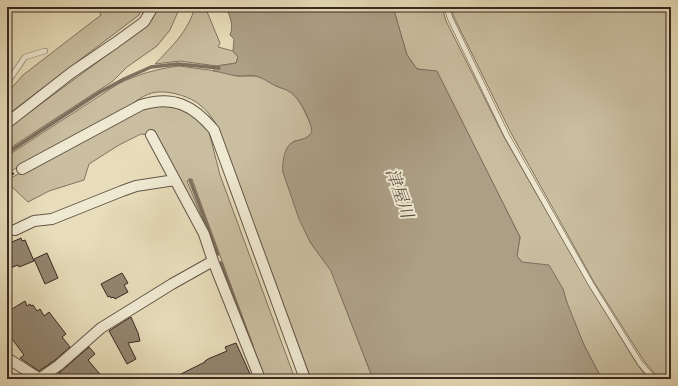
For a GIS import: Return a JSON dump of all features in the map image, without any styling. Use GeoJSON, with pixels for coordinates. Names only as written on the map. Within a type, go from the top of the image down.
{"type":"FeatureCollection","features":[{"type":"Feature","properties":{"kind":"street"},"geometry":{"type":"LineString","coordinates":[[7,123],[71,73],[144,22],[153,7]]}},
{"type":"Feature","properties":{"kind":"street"},"geometry":{"type":"LineString","coordinates":[[22,170],[141,105],[155,101],[166,101],[186,106],[196,112],[214,130],[305,379]]}},
{"type":"Feature","properties":{"kind":"street"},"geometry":{"type":"LineString","coordinates":[[151,135],[204,234],[256,378]]}},
{"type":"Feature","properties":{"kind":"street"},"geometry":{"type":"LineString","coordinates":[[15,230],[34,221],[52,219],[136,186],[175,180]]}},
{"type":"Feature","properties":{"kind":"street"},"geometry":{"type":"LineString","coordinates":[[7,358],[40,379],[59,365],[101,328],[172,284],[213,261]]}},
{"type":"Feature","properties":{"kind":"lane"},"geometry":{"type":"LineString","coordinates":[[447,7],[450,18],[507,136],[591,284],[640,363],[654,379]]}},
{"type":"Feature","properties":{"kind":"lane"},"geometry":{"type":"LineString","coordinates":[[7,84],[25,57],[46,51]]}},
{"type":"Feature","properties":{"kind":"shaded area"},"geometry":{"type":"Polygon","coordinates":[[[97,7],[142,7],[139,15],[7,115],[7,102],[11,99],[7,93],[23,75],[101,15],[97,7]]]}},
{"type":"Feature","properties":{"kind":"shaded area"},"geometry":{"type":"Polygon","coordinates":[[[158,7],[180,7],[170,30],[157,46],[127,67],[113,81],[7,150],[7,129],[152,20],[158,7]]]}},
{"type":"Feature","properties":{"kind":"shaded area"},"geometry":{"type":"Polygon","coordinates":[[[195,7],[205,7],[220,43],[218,47],[233,51],[238,57],[236,63],[217,66],[180,61],[155,64],[184,31],[195,7]]]}},
{"type":"Feature","properties":{"kind":"shaded area"},"geometry":{"type":"Polygon","coordinates":[[[393,7],[442,7],[446,21],[504,137],[588,284],[637,364],[648,379],[602,379],[590,357],[570,312],[563,289],[522,262],[517,256],[520,237],[437,72],[417,69],[407,55],[393,7]]]}},
{"type":"Feature","properties":{"kind":"shaded area"},"geometry":{"type":"Polygon","coordinates":[[[451,7],[671,7],[671,379],[659,379],[644,361],[594,282],[511,133],[453,15],[451,7]]]}},
{"type":"Feature","properties":{"kind":"shaded area"},"geometry":{"type":"Polygon","coordinates":[[[179,66],[224,72],[237,76],[256,76],[266,79],[276,86],[290,91],[302,106],[312,127],[312,132],[304,139],[294,141],[283,165],[283,172],[310,242],[331,270],[373,379],[311,379],[218,127],[205,110],[191,99],[169,92],[155,92],[140,98],[131,105],[7,174],[7,156],[118,84],[148,72],[179,66]]]}},
{"type":"Feature","properties":{"kind":"shaded area"},"geometry":{"type":"Polygon","coordinates":[[[154,105],[170,105],[193,115],[209,132],[220,175],[295,379],[265,379],[192,179],[187,181],[208,232],[150,135],[141,134],[119,145],[89,164],[84,180],[49,191],[28,202],[10,185],[7,186],[7,180],[22,172],[26,173],[139,111],[154,105]]]}},
{"type":"Feature","properties":{"kind":"water","name":"津屋川"},"geometry":{"type":"Polygon","coordinates":[[[226,7],[393,7],[407,55],[417,69],[437,71],[520,237],[517,256],[522,262],[549,265],[563,289],[584,345],[602,379],[373,379],[331,271],[310,242],[299,219],[283,172],[283,160],[288,147],[293,142],[308,137],[312,132],[310,122],[298,99],[287,90],[273,85],[256,76],[235,76],[213,71],[217,66],[236,63],[238,57],[233,51],[234,39],[230,35],[232,24],[226,7]]]}},
{"type":"Feature","properties":{"kind":"building"},"geometry":{"type":"Polygon","coordinates":[[[21,238],[22,241],[25,240],[34,261],[19,267],[18,265],[7,269],[7,247],[11,245],[10,243],[21,238]]]}},
{"type":"Feature","properties":{"kind":"building"},"geometry":{"type":"Polygon","coordinates":[[[47,253],[58,278],[45,284],[34,259],[47,253]]]}},
{"type":"Feature","properties":{"kind":"building"},"geometry":{"type":"Polygon","coordinates":[[[122,273],[128,283],[124,285],[128,292],[115,299],[114,297],[108,297],[101,284],[122,273]]]}},
{"type":"Feature","properties":{"kind":"building"},"geometry":{"type":"Polygon","coordinates":[[[25,301],[27,306],[30,304],[31,306],[33,305],[37,311],[40,309],[44,316],[49,312],[66,334],[62,337],[70,347],[39,371],[20,358],[24,355],[12,339],[7,343],[7,312],[25,301]]]}},
{"type":"Feature","properties":{"kind":"building"},"geometry":{"type":"Polygon","coordinates":[[[131,317],[140,341],[128,343],[136,359],[127,364],[109,331],[131,317]]]}},
{"type":"Feature","properties":{"kind":"building"},"geometry":{"type":"Polygon","coordinates":[[[236,343],[250,374],[246,377],[241,379],[171,379],[205,362],[208,359],[227,351],[225,347],[236,343]]]}},
{"type":"Feature","properties":{"kind":"building"},"geometry":{"type":"Polygon","coordinates":[[[89,347],[95,354],[88,360],[104,379],[63,379],[59,373],[89,347]]]}},
{"type":"Feature","properties":{"kind":"waterway"},"geometry":{"type":"LineString","coordinates":[[7,153],[100,92],[151,67],[178,64],[219,68]]}},
{"type":"Feature","properties":{"kind":"waterway"},"geometry":{"type":"LineString","coordinates":[[190,180],[218,254]]}},
{"type":"Feature","properties":{"kind":"waterway"},"geometry":{"type":"LineString","coordinates":[[221,263],[252,346]]}}]}
